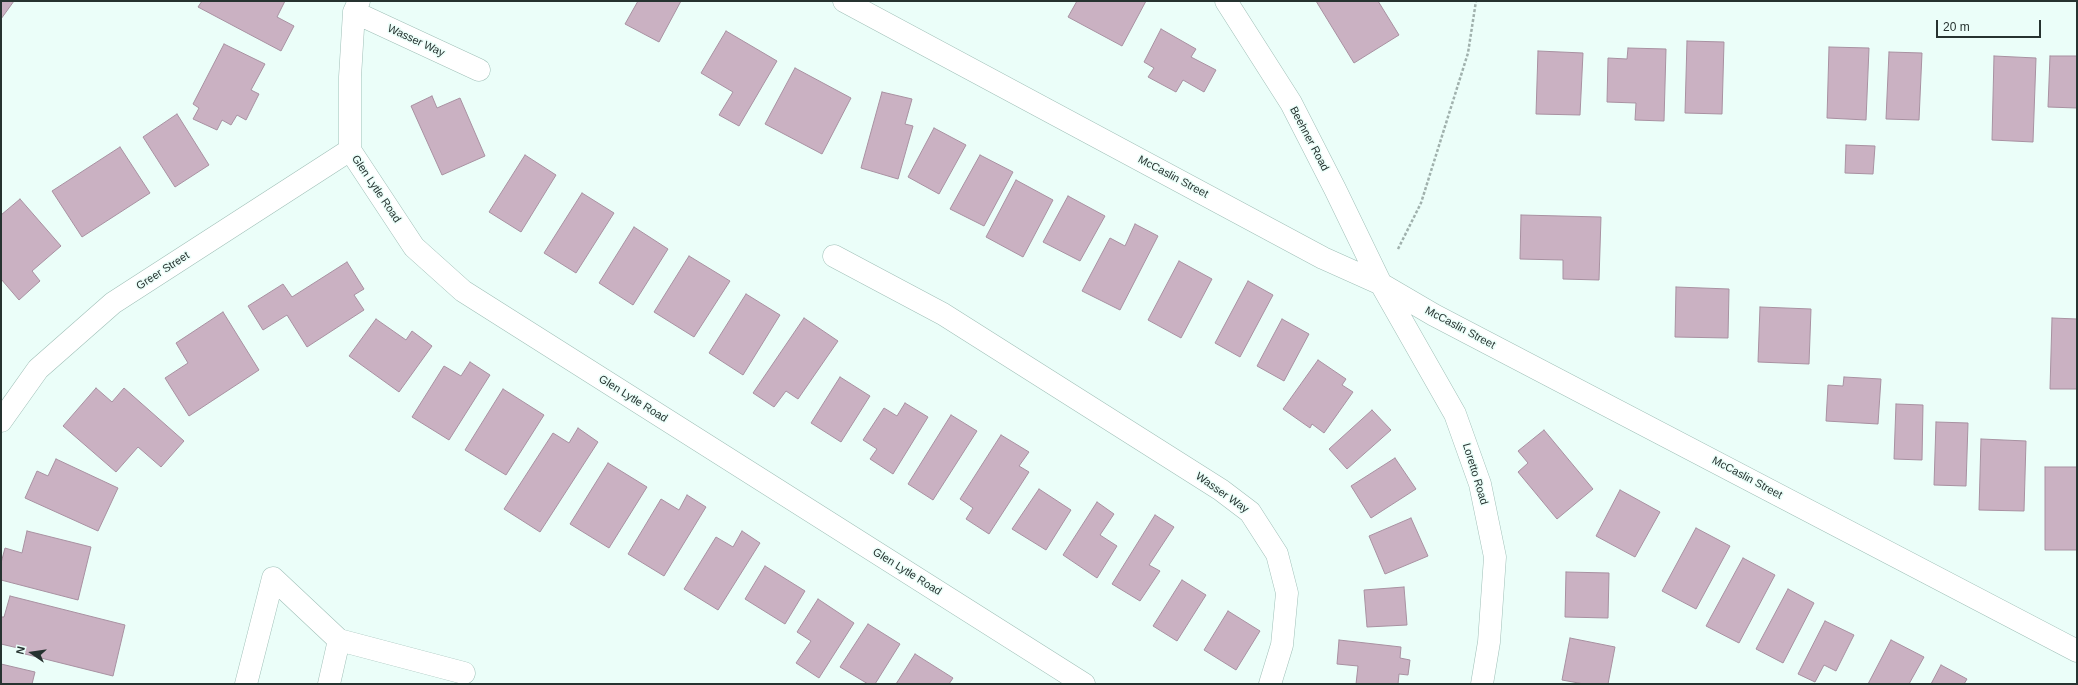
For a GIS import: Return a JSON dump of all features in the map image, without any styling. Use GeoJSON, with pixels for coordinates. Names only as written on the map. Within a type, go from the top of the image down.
{"type":"FeatureCollection","features":[{"type":"Feature","properties":{"kind":"street","name":"McCaslin Street"},"geometry":{"type":"LineString","coordinates":[[844,1],[1323,258],[1381,284],[1442,319],[2077,651]]}},
{"type":"Feature","properties":{"kind":"street","name":"Beehner Road"},"geometry":{"type":"LineString","coordinates":[[1226,1],[1290,103],[1335,189],[1381,284]]}},
{"type":"Feature","properties":{"kind":"street","name":"Wasser Way"},"geometry":{"type":"LineString","coordinates":[[357,7],[479,70]]}},
{"type":"Feature","properties":{"kind":"street","name":"Glen Lytle Road"},"geometry":{"type":"LineString","coordinates":[[357,7],[350,77],[350,150],[414,247],[463,291],[1084,684]]}},
{"type":"Feature","properties":{"kind":"street","name":"Greer Street"},"geometry":{"type":"LineString","coordinates":[[1,421],[38,369],[113,303],[350,150]]}},
{"type":"Feature","properties":{"kind":"street","name":"Wasser Way"},"geometry":{"type":"LineString","coordinates":[[834,256],[943,314],[1221,490],[1250,512],[1277,554],[1287,593],[1282,645],[1270,684]]}},
{"type":"Feature","properties":{"kind":"street","name":"Loretto Road"},"geometry":{"type":"LineString","coordinates":[[1381,284],[1455,414],[1480,484],[1495,557],[1489,642],[1482,684]]}},
{"type":"Feature","properties":{"kind":"street"},"geometry":{"type":"LineString","coordinates":[[246,684],[273,578],[339,640],[464,672]]}},
{"type":"Feature","properties":{"kind":"street"},"geometry":{"type":"LineString","coordinates":[[329,684],[339,640]]}},
{"type":"Feature","properties":{"kind":"path"},"geometry":{"type":"LineString","coordinates":[[1395,255],[1424,196],[1468,53],[1476,1]]}},
{"type":"Feature","properties":{"kind":"building"},"geometry":{"type":"Polygon","coordinates":[[[1,1],[14,1],[1,19],[1,1]]]}},
{"type":"Feature","properties":{"kind":"building"},"geometry":{"type":"Polygon","coordinates":[[[202,1],[285,1],[277,17],[294,26],[281,51],[198,7],[202,1]]]}},
{"type":"Feature","properties":{"kind":"building"},"geometry":{"type":"Polygon","coordinates":[[[638,1],[681,1],[659,42],[625,24],[638,1]]]}},
{"type":"Feature","properties":{"kind":"building"},"geometry":{"type":"Polygon","coordinates":[[[1077,1],[1146,1],[1122,46],[1068,17],[1077,1]]]}},
{"type":"Feature","properties":{"kind":"building"},"geometry":{"type":"Polygon","coordinates":[[[1316,1],[1378,1],[1399,35],[1354,63],[1316,1]]]}},
{"type":"Feature","properties":{"kind":"building"},"geometry":{"type":"Polygon","coordinates":[[[1161,29],[1196,49],[1191,57],[1216,70],[1204,92],[1183,80],[1176,92],[1148,77],[1154,68],[1144,62],[1161,29]]]}},
{"type":"Feature","properties":{"kind":"building"},"geometry":{"type":"Polygon","coordinates":[[[726,31],[777,61],[739,126],[719,115],[733,92],[701,73],[726,31]]]}},
{"type":"Feature","properties":{"kind":"building"},"geometry":{"type":"Polygon","coordinates":[[[1687,41],[1724,42],[1722,114],[1685,113],[1687,41]]]}},
{"type":"Feature","properties":{"kind":"building"},"geometry":{"type":"Polygon","coordinates":[[[224,44],[265,64],[251,90],[259,94],[246,120],[237,115],[231,125],[222,120],[217,130],[193,119],[199,108],[193,104],[224,44]]]}},
{"type":"Feature","properties":{"kind":"building"},"geometry":{"type":"Polygon","coordinates":[[[1829,47],[1869,48],[1866,120],[1827,118],[1829,47]]]}},
{"type":"Feature","properties":{"kind":"building"},"geometry":{"type":"Polygon","coordinates":[[[1628,48],[1666,49],[1664,121],[1635,120],[1636,103],[1607,102],[1608,58],[1627,59],[1628,48]]]}},
{"type":"Feature","properties":{"kind":"building"},"geometry":{"type":"Polygon","coordinates":[[[1538,51],[1583,53],[1580,115],[1536,114],[1538,51]]]}},
{"type":"Feature","properties":{"kind":"building"},"geometry":{"type":"Polygon","coordinates":[[[1889,52],[1922,53],[1919,120],[1886,119],[1889,52]]]}},
{"type":"Feature","properties":{"kind":"building"},"geometry":{"type":"Polygon","coordinates":[[[1994,56],[2036,58],[2033,142],[1992,140],[1994,56]]]}},
{"type":"Feature","properties":{"kind":"building"},"geometry":{"type":"Polygon","coordinates":[[[2050,56],[2077,56],[2077,108],[2048,107],[2050,56]]]}},
{"type":"Feature","properties":{"kind":"building"},"geometry":{"type":"Polygon","coordinates":[[[795,68],[851,98],[822,154],[765,124],[795,68]]]}},
{"type":"Feature","properties":{"kind":"building"},"geometry":{"type":"Polygon","coordinates":[[[882,92],[912,99],[905,124],[913,126],[898,179],[861,168],[882,92]]]}},
{"type":"Feature","properties":{"kind":"building"},"geometry":{"type":"Polygon","coordinates":[[[432,96],[437,108],[460,98],[485,156],[442,175],[411,106],[432,96]]]}},
{"type":"Feature","properties":{"kind":"building"},"geometry":{"type":"Polygon","coordinates":[[[177,114],[209,165],[175,187],[143,137],[177,114]]]}},
{"type":"Feature","properties":{"kind":"building"},"geometry":{"type":"Polygon","coordinates":[[[934,128],[966,145],[939,194],[908,177],[934,128]]]}},
{"type":"Feature","properties":{"kind":"building"},"geometry":{"type":"Polygon","coordinates":[[[1846,145],[1875,146],[1873,174],[1845,173],[1846,145]]]}},
{"type":"Feature","properties":{"kind":"building"},"geometry":{"type":"Polygon","coordinates":[[[120,147],[150,193],[82,237],[52,191],[120,147]]]}},
{"type":"Feature","properties":{"kind":"building"},"geometry":{"type":"Polygon","coordinates":[[[525,155],[556,175],[521,232],[489,212],[525,155]]]}},
{"type":"Feature","properties":{"kind":"building"},"geometry":{"type":"Polygon","coordinates":[[[980,155],[1013,172],[984,226],[950,209],[980,155]]]}},
{"type":"Feature","properties":{"kind":"building"},"geometry":{"type":"Polygon","coordinates":[[[1016,180],[1053,200],[1023,257],[986,237],[1016,180]]]}},
{"type":"Feature","properties":{"kind":"building"},"geometry":{"type":"Polygon","coordinates":[[[582,193],[614,213],[576,273],[544,253],[582,193]]]}},
{"type":"Feature","properties":{"kind":"building"},"geometry":{"type":"Polygon","coordinates":[[[1068,196],[1105,216],[1080,261],[1043,242],[1068,196]]]}},
{"type":"Feature","properties":{"kind":"building"},"geometry":{"type":"Polygon","coordinates":[[[20,199],[61,246],[32,271],[40,281],[19,300],[1,279],[1,215],[20,199]]]}},
{"type":"Feature","properties":{"kind":"building"},"geometry":{"type":"Polygon","coordinates":[[[1521,215],[1601,217],[1599,280],[1563,279],[1563,260],[1520,259],[1521,215]]]}},
{"type":"Feature","properties":{"kind":"building"},"geometry":{"type":"Polygon","coordinates":[[[1135,224],[1158,236],[1120,310],[1082,291],[1110,238],[1125,246],[1135,224]]]}},
{"type":"Feature","properties":{"kind":"building"},"geometry":{"type":"Polygon","coordinates":[[[634,227],[668,249],[633,305],[599,283],[634,227]]]}},
{"type":"Feature","properties":{"kind":"building"},"geometry":{"type":"Polygon","coordinates":[[[689,256],[730,281],[694,337],[654,312],[689,256]]]}},
{"type":"Feature","properties":{"kind":"building"},"geometry":{"type":"Polygon","coordinates":[[[1179,261],[1212,279],[1181,338],[1148,320],[1179,261]]]}},
{"type":"Feature","properties":{"kind":"building"},"geometry":{"type":"Polygon","coordinates":[[[347,262],[364,289],[354,295],[364,310],[307,347],[287,315],[263,330],[248,306],[283,284],[292,297],[347,262]]]}},
{"type":"Feature","properties":{"kind":"building"},"geometry":{"type":"Polygon","coordinates":[[[1248,281],[1273,295],[1240,357],[1215,343],[1248,281]]]}},
{"type":"Feature","properties":{"kind":"building"},"geometry":{"type":"Polygon","coordinates":[[[1676,287],[1729,289],[1728,338],[1675,337],[1676,287]]]}},
{"type":"Feature","properties":{"kind":"building"},"geometry":{"type":"Polygon","coordinates":[[[746,294],[780,315],[743,375],[709,353],[746,294]]]}},
{"type":"Feature","properties":{"kind":"building"},"geometry":{"type":"Polygon","coordinates":[[[1760,307],[1811,309],[1809,364],[1758,362],[1760,307]]]}},
{"type":"Feature","properties":{"kind":"building"},"geometry":{"type":"Polygon","coordinates":[[[223,312],[259,370],[189,416],[165,378],[188,363],[176,343],[223,312]]]}},
{"type":"Feature","properties":{"kind":"building"},"geometry":{"type":"Polygon","coordinates":[[[804,318],[838,341],[798,399],[786,391],[774,407],[753,393],[804,318]]]}},
{"type":"Feature","properties":{"kind":"building"},"geometry":{"type":"Polygon","coordinates":[[[2052,318],[2077,319],[2077,389],[2050,389],[2052,318]]]}},
{"type":"Feature","properties":{"kind":"building"},"geometry":{"type":"Polygon","coordinates":[[[376,319],[406,340],[412,331],[432,346],[399,392],[349,356],[376,319]]]}},
{"type":"Feature","properties":{"kind":"building"},"geometry":{"type":"Polygon","coordinates":[[[1282,319],[1309,334],[1284,381],[1257,366],[1282,319]]]}},
{"type":"Feature","properties":{"kind":"building"},"geometry":{"type":"Polygon","coordinates":[[[1318,360],[1346,379],[1342,385],[1353,392],[1324,433],[1312,424],[1310,428],[1283,409],[1318,360]]]}},
{"type":"Feature","properties":{"kind":"building"},"geometry":{"type":"Polygon","coordinates":[[[470,362],[490,375],[449,440],[412,417],[444,366],[461,376],[470,362]]]}},
{"type":"Feature","properties":{"kind":"building"},"geometry":{"type":"Polygon","coordinates":[[[840,377],[870,396],[841,442],[811,423],[840,377]]]}},
{"type":"Feature","properties":{"kind":"building"},"geometry":{"type":"Polygon","coordinates":[[[1844,377],[1881,379],[1878,424],[1826,421],[1828,385],[1843,386],[1844,377]]]}},
{"type":"Feature","properties":{"kind":"building"},"geometry":{"type":"Polygon","coordinates":[[[96,388],[112,402],[124,388],[184,441],[161,467],[138,447],[116,472],[63,426],[96,388]]]}},
{"type":"Feature","properties":{"kind":"building"},"geometry":{"type":"Polygon","coordinates":[[[503,389],[544,415],[506,475],[465,450],[503,389]]]}},
{"type":"Feature","properties":{"kind":"building"},"geometry":{"type":"Polygon","coordinates":[[[905,403],[928,417],[893,474],[870,459],[877,449],[863,440],[884,408],[897,416],[905,403]]]}},
{"type":"Feature","properties":{"kind":"building"},"geometry":{"type":"Polygon","coordinates":[[[1896,404],[1923,405],[1922,460],[1894,459],[1896,404]]]}},
{"type":"Feature","properties":{"kind":"building"},"geometry":{"type":"Polygon","coordinates":[[[1372,410],[1391,430],[1347,469],[1329,449],[1372,410]]]}},
{"type":"Feature","properties":{"kind":"building"},"geometry":{"type":"Polygon","coordinates":[[[951,415],[977,431],[933,500],[908,484],[951,415]]]}},
{"type":"Feature","properties":{"kind":"building"},"geometry":{"type":"Polygon","coordinates":[[[1936,422],[1968,423],[1966,486],[1934,485],[1936,422]]]}},
{"type":"Feature","properties":{"kind":"building"},"geometry":{"type":"Polygon","coordinates":[[[578,428],[598,442],[540,532],[504,509],[553,433],[569,443],[578,428]]]}},
{"type":"Feature","properties":{"kind":"building"},"geometry":{"type":"Polygon","coordinates":[[[1544,430],[1593,489],[1557,519],[1518,472],[1528,463],[1518,451],[1544,430]]]}},
{"type":"Feature","properties":{"kind":"building"},"geometry":{"type":"Polygon","coordinates":[[[1001,435],[1029,452],[1019,466],[1029,472],[989,534],[966,519],[973,508],[960,499],[1001,435]]]}},
{"type":"Feature","properties":{"kind":"building"},"geometry":{"type":"Polygon","coordinates":[[[1981,439],[2026,441],[2024,511],[1979,510],[1981,439]]]}},
{"type":"Feature","properties":{"kind":"building"},"geometry":{"type":"Polygon","coordinates":[[[1395,458],[1416,489],[1371,518],[1351,486],[1395,458]]]}},
{"type":"Feature","properties":{"kind":"building"},"geometry":{"type":"Polygon","coordinates":[[[56,459],[118,488],[98,531],[25,498],[37,471],[48,476],[56,459]]]}},
{"type":"Feature","properties":{"kind":"building"},"geometry":{"type":"Polygon","coordinates":[[[608,463],[647,487],[609,548],[570,524],[608,463]]]}},
{"type":"Feature","properties":{"kind":"building"},"geometry":{"type":"Polygon","coordinates":[[[2045,467],[2077,467],[2077,550],[2045,550],[2045,467]]]}},
{"type":"Feature","properties":{"kind":"building"},"geometry":{"type":"Polygon","coordinates":[[[1039,489],[1071,510],[1046,550],[1012,529],[1039,489]]]}},
{"type":"Feature","properties":{"kind":"building"},"geometry":{"type":"Polygon","coordinates":[[[1620,490],[1660,512],[1635,557],[1596,536],[1620,490]]]}},
{"type":"Feature","properties":{"kind":"building"},"geometry":{"type":"Polygon","coordinates":[[[687,495],[706,507],[664,576],[628,554],[661,499],[679,510],[687,495]]]}},
{"type":"Feature","properties":{"kind":"building"},"geometry":{"type":"Polygon","coordinates":[[[1097,502],[1114,514],[1100,535],[1117,546],[1097,578],[1063,555],[1097,502]]]}},
{"type":"Feature","properties":{"kind":"building"},"geometry":{"type":"Polygon","coordinates":[[[1155,515],[1174,527],[1149,565],[1160,571],[1140,601],[1112,584],[1155,515]]]}},
{"type":"Feature","properties":{"kind":"building"},"geometry":{"type":"Polygon","coordinates":[[[1411,518],[1428,556],[1385,574],[1369,536],[1411,518]]]}},
{"type":"Feature","properties":{"kind":"building"},"geometry":{"type":"Polygon","coordinates":[[[1696,528],[1730,546],[1696,609],[1662,591],[1696,528]]]}},
{"type":"Feature","properties":{"kind":"building"},"geometry":{"type":"Polygon","coordinates":[[[27,531],[91,547],[78,600],[1,580],[1,563],[5,548],[22,553],[27,531]]]}},
{"type":"Feature","properties":{"kind":"building"},"geometry":{"type":"Polygon","coordinates":[[[742,531],[760,543],[718,610],[684,589],[716,537],[733,547],[742,531]]]}},
{"type":"Feature","properties":{"kind":"building"},"geometry":{"type":"Polygon","coordinates":[[[1743,558],[1775,575],[1739,643],[1706,626],[1743,558]]]}},
{"type":"Feature","properties":{"kind":"building"},"geometry":{"type":"Polygon","coordinates":[[[765,566],[805,591],[785,624],[745,599],[765,566]]]}},
{"type":"Feature","properties":{"kind":"building"},"geometry":{"type":"Polygon","coordinates":[[[1566,572],[1609,573],[1608,618],[1565,617],[1566,572]]]}},
{"type":"Feature","properties":{"kind":"building"},"geometry":{"type":"Polygon","coordinates":[[[1182,580],[1206,595],[1177,641],[1153,626],[1182,580]]]}},
{"type":"Feature","properties":{"kind":"building"},"geometry":{"type":"Polygon","coordinates":[[[1404,587],[1407,625],[1367,627],[1364,590],[1404,587]]]}},
{"type":"Feature","properties":{"kind":"building"},"geometry":{"type":"Polygon","coordinates":[[[1788,589],[1814,603],[1783,663],[1756,649],[1788,589]]]}},
{"type":"Feature","properties":{"kind":"building"},"geometry":{"type":"Polygon","coordinates":[[[10,596],[125,625],[113,676],[21,653],[22,649],[1,644],[1,617],[4,617],[10,596]]]}},
{"type":"Feature","properties":{"kind":"building"},"geometry":{"type":"Polygon","coordinates":[[[818,599],[854,623],[819,678],[796,663],[811,641],[797,632],[818,599]]]}},
{"type":"Feature","properties":{"kind":"building"},"geometry":{"type":"Polygon","coordinates":[[[1228,611],[1260,631],[1236,670],[1204,650],[1228,611]]]}},
{"type":"Feature","properties":{"kind":"building"},"geometry":{"type":"Polygon","coordinates":[[[1825,621],[1854,635],[1836,671],[1824,665],[1815,682],[1798,674],[1825,621]]]}},
{"type":"Feature","properties":{"kind":"building"},"geometry":{"type":"Polygon","coordinates":[[[868,624],[900,644],[875,684],[868,684],[840,667],[868,624]]]}},
{"type":"Feature","properties":{"kind":"building"},"geometry":{"type":"Polygon","coordinates":[[[1570,638],[1615,647],[1608,684],[1584,684],[1562,680],[1570,638]]]}},
{"type":"Feature","properties":{"kind":"building"},"geometry":{"type":"Polygon","coordinates":[[[1339,640],[1401,647],[1400,658],[1410,660],[1408,675],[1399,674],[1398,684],[1356,684],[1358,666],[1337,664],[1339,640]]]}},
{"type":"Feature","properties":{"kind":"building"},"geometry":{"type":"Polygon","coordinates":[[[1891,640],[1924,657],[1909,684],[1868,684],[1891,640]]]}},
{"type":"Feature","properties":{"kind":"building"},"geometry":{"type":"Polygon","coordinates":[[[915,654],[953,678],[949,684],[896,684],[915,654]]]}},
{"type":"Feature","properties":{"kind":"building"},"geometry":{"type":"Polygon","coordinates":[[[1,664],[35,672],[32,684],[1,684],[1,664]]]}},
{"type":"Feature","properties":{"kind":"building"},"geometry":{"type":"Polygon","coordinates":[[[1941,665],[1967,679],[1964,684],[1931,684],[1941,665]]]}}]}
